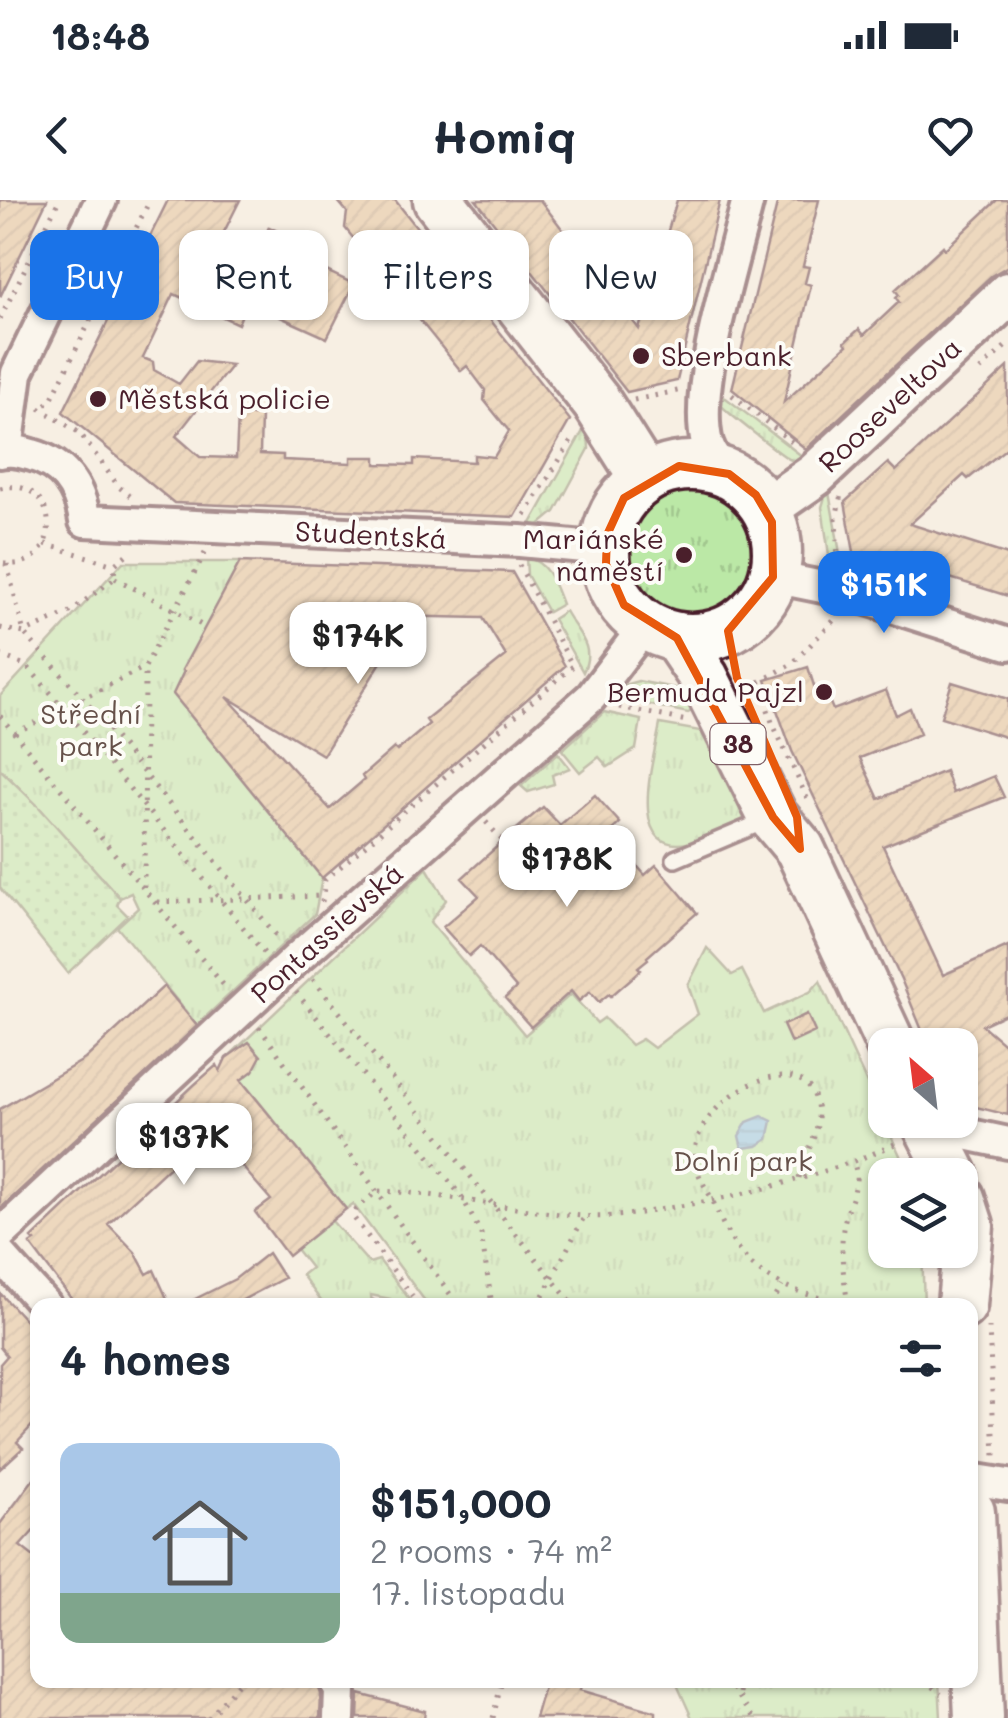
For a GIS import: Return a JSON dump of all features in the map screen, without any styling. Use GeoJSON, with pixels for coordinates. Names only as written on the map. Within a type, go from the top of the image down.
{"type":"FeatureCollection","features":[{"type":"Feature","properties":{"kind":"main road"},"geometry":{"type":"LineString","coordinates":[[438,200],[597,403],[645,479]]}},
{"type":"Feature","properties":{"kind":"main road","name":"Rooseveltova"},"geometry":{"type":"LineString","coordinates":[[766,509],[823,468],[1008,294]]}},
{"type":"Feature","properties":{"kind":"main road"},"geometry":{"type":"LineString","coordinates":[[678,466],[712,468],[729,474],[744,483],[766,509],[776,536],[773,578],[759,604],[728,629],[705,636],[662,631],[624,605],[615,592],[605,548],[616,509],[645,479],[678,466]]}},
{"type":"Feature","properties":{"kind":"main road","name":"38"},"geometry":{"type":"LineString","coordinates":[[728,629],[737,678],[797,817],[794,823]]}},
{"type":"Feature","properties":{"kind":"main road","name":"38"},"geometry":{"type":"LineString","coordinates":[[662,631],[704,678],[794,823],[869,1028]]}},
{"type":"Feature","properties":{"kind":"main road"},"geometry":{"type":"LineString","coordinates":[[955,1268],[966,1298]]}},
{"type":"Feature","properties":{"kind":"main road"},"geometry":{"type":"LineString","coordinates":[[970,1268],[970,1298]]}},
{"type":"Feature","properties":{"kind":"main road"},"geometry":{"type":"LineString","coordinates":[[978,1572],[987,1490]]}},
{"type":"Feature","properties":{"kind":"street"},"geometry":{"type":"LineString","coordinates":[[4,451],[17,373],[101,200]]}},
{"type":"Feature","properties":{"kind":"street"},"geometry":{"type":"LineString","coordinates":[[729,474],[713,458],[708,446],[704,390],[748,200]]}},
{"type":"Feature","properties":{"kind":"street","name":"Studentská"},"geometry":{"type":"LineString","coordinates":[[4,451],[54,463],[80,498],[84,520],[605,548]]}},
{"type":"Feature","properties":{"kind":"street"},"geometry":{"type":"LineString","coordinates":[[773,578],[842,591],[1008,644]]}},
{"type":"Feature","properties":{"kind":"street","name":"Pontassievská"},"geometry":{"type":"LineString","coordinates":[[0,1236],[296,959],[590,697],[621,661],[662,631]]}},
{"type":"Feature","properties":{"kind":"street"},"geometry":{"type":"LineString","coordinates":[[930,1150],[962,1133],[1008,1144]]}},
{"type":"Feature","properties":{"kind":"street"},"geometry":{"type":"LineString","coordinates":[[0,1255],[39,1298]]}},
{"type":"Feature","properties":{"kind":"street"},"geometry":{"type":"LineString","coordinates":[[339,1688],[339,1718]]}},
{"type":"Feature","properties":{"kind":"lane"},"geometry":{"type":"LineString","coordinates":[[674,859],[794,823]]}},
{"type":"Feature","properties":{"kind":"path"},"geometry":{"type":"LineString","coordinates":[[0,319],[59,200]]}},
{"type":"Feature","properties":{"kind":"path"},"geometry":{"type":"LineString","coordinates":[[115,578],[114,565],[136,525],[119,487],[80,433],[39,408],[50,402],[150,200]]}},
{"type":"Feature","properties":{"kind":"path"},"geometry":{"type":"LineString","coordinates":[[628,401],[678,390],[730,394],[811,453],[842,497],[836,519],[842,591],[837,620],[792,664],[759,682],[794,823]]}},
{"type":"Feature","properties":{"kind":"path"},"geometry":{"type":"LineString","coordinates":[[0,488],[19,487],[40,499],[50,521],[45,544],[29,560],[3,563],[24,633],[145,773],[568,1298]]}},
{"type":"Feature","properties":{"kind":"path"},"geometry":{"type":"LineString","coordinates":[[45,544],[114,565]]}},
{"type":"Feature","properties":{"kind":"path"},"geometry":{"type":"LineString","coordinates":[[144,888],[145,667],[206,550]]}},
{"type":"Feature","properties":{"kind":"path"},"geometry":{"type":"LineString","coordinates":[[115,578],[204,626]]}},
{"type":"Feature","properties":{"kind":"path"},"geometry":{"type":"LineString","coordinates":[[0,628],[24,633],[70,612],[115,578]]}},
{"type":"Feature","properties":{"kind":"path"},"geometry":{"type":"LineString","coordinates":[[15,732],[145,667]]}},
{"type":"Feature","properties":{"kind":"path"},"geometry":{"type":"LineString","coordinates":[[607,704],[687,721],[704,717]]}},
{"type":"Feature","properties":{"kind":"path"},"geometry":{"type":"LineString","coordinates":[[157,902],[323,896]]}},
{"type":"Feature","properties":{"kind":"path"},"geometry":{"type":"LineString","coordinates":[[798,1178],[818,1122],[816,1104],[806,1085],[794,1078],[769,1076],[737,1090],[724,1100],[699,1134],[695,1157],[698,1174],[735,1245],[755,1268],[782,1286],[812,1298]]}},
{"type":"Feature","properties":{"kind":"path"},"geometry":{"type":"LineString","coordinates":[[413,1298],[354,1218],[356,1210],[378,1191],[416,1192],[584,1216],[622,1216],[712,1200],[854,1163],[930,1150]]}},
{"type":"Feature","properties":{"kind":"path"},"geometry":{"type":"LineString","coordinates":[[848,1298],[843,1228],[854,1192],[854,1163]]}},
{"type":"Feature","properties":{"kind":"path"},"geometry":{"type":"LineString","coordinates":[[542,1298],[584,1216]]}},
{"type":"Feature","properties":{"kind":"path"},"geometry":{"type":"LineString","coordinates":[[775,1298],[782,1286]]}},
{"type":"Feature","properties":{"kind":"path"},"geometry":{"type":"LineString","coordinates":[[978,1356],[993,1443],[987,1490]]}},
{"type":"Feature","properties":{"kind":"path"},"geometry":{"type":"LineString","coordinates":[[209,1718],[233,1688]]}},
{"type":"Feature","properties":{"kind":"path"},"geometry":{"type":"LineString","coordinates":[[493,1718],[500,1688]]}},
{"type":"Feature","properties":{"kind":"path"},"geometry":{"type":"LineString","coordinates":[[734,1688],[754,1718]]}},
{"type":"Feature","properties":{"kind":"path"},"geometry":{"type":"LineString","coordinates":[[739,1693],[740,1688]]}},
{"type":"Feature","properties":{"kind":"path"},"geometry":{"type":"LineString","coordinates":[[935,1688],[963,1709]]}},
{"type":"Feature","properties":{"kind":"highlighted area"},"geometry":{"type":"Polygon","coordinates":[[[679,466],[729,474],[756,495],[772,522],[773,577],[728,631],[737,678],[797,817],[800,849],[773,817],[677,638],[624,605],[606,564],[607,535],[624,498],[679,466]]]}},
{"type":"Feature","properties":{"kind":"green space"},"geometry":{"type":"Polygon","coordinates":[[[723,397],[807,460],[791,460],[776,450],[725,410],[723,397]]]}},
{"type":"Feature","properties":{"kind":"green space"},"geometry":{"type":"Polygon","coordinates":[[[588,429],[589,449],[555,512],[537,527],[529,527],[583,431],[588,429]]]}},
{"type":"Feature","properties":{"kind":"green space"},"geometry":{"type":"Polygon","coordinates":[[[691,482],[717,487],[740,502],[755,525],[760,551],[755,577],[740,600],[717,615],[691,620],[665,615],[642,600],[627,577],[622,551],[627,525],[642,502],[665,487],[691,482]]]}},
{"type":"Feature","properties":{"kind":"green space"},"geometry":{"type":"Polygon","coordinates":[[[828,487],[844,575],[830,562],[822,507],[828,487]]]}},
{"type":"Feature","properties":{"kind":"green space"},"geometry":{"type":"Polygon","coordinates":[[[526,557],[550,575],[562,604],[548,612],[527,575],[526,557]]]}},
{"type":"Feature","properties":{"kind":"green space","name":"Střední park"},"geometry":{"type":"Polygon","coordinates":[[[123,562],[240,562],[183,671],[322,878],[315,914],[197,1025],[117,927],[138,908],[131,893],[120,898],[0,769],[0,696],[123,562]]]}},
{"type":"Feature","properties":{"kind":"green space"},"geometry":{"type":"Polygon","coordinates":[[[565,611],[586,647],[583,672],[553,619],[565,611]]]}},
{"type":"Feature","properties":{"kind":"green space"},"geometry":{"type":"Polygon","coordinates":[[[638,681],[689,691],[708,702],[688,713],[608,696],[638,681]]]}},
{"type":"Feature","properties":{"kind":"green space"},"geometry":{"type":"Polygon","coordinates":[[[604,712],[641,720],[636,749],[608,767],[599,757],[580,772],[562,750],[604,712]]]}},
{"type":"Feature","properties":{"kind":"green space"},"geometry":{"type":"Polygon","coordinates":[[[660,724],[706,732],[746,819],[688,843],[668,843],[656,834],[649,819],[648,800],[660,724]]]}},
{"type":"Feature","properties":{"kind":"green space"},"geometry":{"type":"Polygon","coordinates":[[[558,753],[570,768],[552,775],[554,784],[528,792],[521,786],[558,753]]]}},
{"type":"Feature","properties":{"kind":"green space"},"geometry":{"type":"Polygon","coordinates":[[[0,769],[120,898],[117,905],[128,916],[68,973],[0,888],[0,769]]]}},
{"type":"Feature","properties":{"kind":"green space","name":"Dolní park"},"geometry":{"type":"Polygon","coordinates":[[[427,868],[446,900],[430,922],[525,1035],[571,994],[597,1023],[604,1018],[631,1045],[642,1039],[654,1048],[698,1014],[688,985],[707,948],[732,975],[742,970],[764,1013],[810,992],[820,981],[868,1086],[868,1138],[892,1138],[901,1158],[868,1158],[868,1268],[923,1268],[924,1298],[423,1298],[353,1204],[346,1209],[238,1076],[250,1044],[241,1045],[226,1059],[427,868]]]}},
{"type":"Feature","properties":{"kind":"green space"},"geometry":{"type":"Polygon","coordinates":[[[332,1221],[369,1263],[379,1260],[409,1298],[319,1298],[302,1275],[311,1268],[296,1249],[332,1221]]]}},
{"type":"Feature","properties":{"kind":"green space"},"geometry":{"type":"Polygon","coordinates":[[[679,1688],[939,1688],[941,1718],[692,1718],[679,1688]]]}},
{"type":"Feature","properties":{"kind":"water"},"geometry":{"type":"Polygon","coordinates":[[[762,1116],[772,1121],[768,1139],[757,1146],[742,1148],[739,1136],[747,1122],[762,1116]]]}},
{"type":"Feature","properties":{"kind":"building"},"geometry":{"type":"Polygon","coordinates":[[[0,200],[47,200],[30,230],[0,297],[0,200]]]}},
{"type":"Feature","properties":{"kind":"building"},"geometry":{"type":"Polygon","coordinates":[[[168,200],[240,200],[225,230],[179,230],[179,296],[174,294],[143,358],[153,362],[154,370],[179,384],[197,361],[232,365],[176,436],[200,457],[236,458],[238,415],[261,415],[260,454],[283,455],[283,460],[351,463],[351,457],[376,457],[376,464],[414,465],[414,459],[474,462],[474,455],[494,457],[509,431],[484,400],[485,390],[467,366],[461,371],[420,320],[490,320],[570,420],[515,517],[174,503],[63,412],[109,320],[159,320],[159,230],[153,230],[168,200]]]}},
{"type":"Feature","properties":{"kind":"building"},"geometry":{"type":"Polygon","coordinates":[[[337,200],[395,200],[419,230],[348,232],[347,212],[337,200]]]}},
{"type":"Feature","properties":{"kind":"building"},"geometry":{"type":"Polygon","coordinates":[[[476,200],[540,200],[563,230],[549,230],[549,293],[529,267],[529,230],[500,230],[476,200]]]}},
{"type":"Feature","properties":{"kind":"building"},"geometry":{"type":"Polygon","coordinates":[[[677,200],[720,200],[693,314],[693,230],[668,230],[677,200]]]}},
{"type":"Feature","properties":{"kind":"building"},"geometry":{"type":"Polygon","coordinates":[[[778,200],[819,200],[803,266],[809,267],[805,283],[811,285],[784,402],[847,345],[845,342],[859,329],[864,335],[899,302],[895,290],[943,246],[945,249],[997,200],[1008,200],[1008,266],[991,276],[806,449],[732,389],[778,200]]]}},
{"type":"Feature","properties":{"kind":"building"},"geometry":{"type":"Polygon","coordinates":[[[328,272],[348,281],[348,296],[327,338],[287,320],[328,320],[328,272]]]}},
{"type":"Feature","properties":{"kind":"building"},"geometry":{"type":"Polygon","coordinates":[[[570,320],[632,320],[639,329],[642,320],[691,320],[677,381],[627,392],[570,320]]]}},
{"type":"Feature","properties":{"kind":"building"},"geometry":{"type":"Polygon","coordinates":[[[1008,367],[1008,447],[968,479],[964,475],[910,524],[1008,555],[1008,596],[918,568],[913,586],[857,569],[845,502],[888,463],[896,471],[1008,367]]]}},
{"type":"Feature","properties":{"kind":"building"},"geometry":{"type":"Polygon","coordinates":[[[240,562],[512,572],[565,666],[322,878],[173,694],[240,562]],[[385,616],[385,656],[323,755],[227,697],[330,809],[394,748],[397,751],[429,724],[426,720],[506,656],[483,618],[385,616]]]}},
{"type":"Feature","properties":{"kind":"building"},"geometry":{"type":"Polygon","coordinates":[[[808,667],[815,689],[823,686],[833,710],[886,690],[896,715],[910,708],[920,734],[860,758],[879,799],[945,771],[953,793],[994,776],[1004,797],[883,846],[943,975],[1008,946],[1008,1013],[982,1025],[1008,1047],[1008,1115],[978,1108],[978,1028],[921,1028],[792,751],[766,680],[808,667]]]}},
{"type":"Feature","properties":{"kind":"building"},"geometry":{"type":"Polygon","coordinates":[[[952,682],[1008,699],[1008,738],[941,717],[952,682]]]}},
{"type":"Feature","properties":{"kind":"building"},"geometry":{"type":"Polygon","coordinates":[[[595,795],[620,823],[609,833],[645,875],[656,865],[697,913],[647,957],[638,967],[641,970],[611,996],[599,1002],[590,992],[579,1001],[571,991],[531,1027],[505,998],[516,988],[480,946],[469,956],[443,927],[479,896],[462,878],[512,833],[543,807],[560,825],[595,795]]]}},
{"type":"Feature","properties":{"kind":"building"},"geometry":{"type":"Polygon","coordinates":[[[164,986],[197,1026],[0,1209],[0,1109],[85,1059],[164,986]]]}},
{"type":"Feature","properties":{"kind":"building"},"geometry":{"type":"Polygon","coordinates":[[[807,1014],[815,1032],[791,1043],[783,1025],[807,1014]]]}},
{"type":"Feature","properties":{"kind":"building"},"geometry":{"type":"Polygon","coordinates":[[[249,1042],[261,1056],[253,1071],[241,1080],[346,1209],[288,1256],[255,1212],[271,1200],[226,1148],[210,1163],[193,1145],[108,1224],[135,1252],[147,1274],[154,1270],[167,1298],[71,1298],[30,1244],[35,1241],[32,1238],[194,1085],[217,1065],[220,1071],[226,1058],[249,1042]]]}},
{"type":"Feature","properties":{"kind":"building"},"geometry":{"type":"Polygon","coordinates":[[[268,1253],[284,1278],[246,1298],[197,1298],[235,1279],[268,1253]]]}},
{"type":"Feature","properties":{"kind":"building"},"geometry":{"type":"Polygon","coordinates":[[[0,1293],[30,1325],[30,1428],[17,1442],[23,1448],[0,1469],[0,1364],[7,1356],[0,1347],[0,1293]]]}},
{"type":"Feature","properties":{"kind":"building"},"geometry":{"type":"Polygon","coordinates":[[[30,1484],[30,1535],[20,1546],[30,1554],[30,1688],[319,1688],[320,1718],[0,1718],[0,1524],[30,1484]]]}},
{"type":"Feature","properties":{"kind":"building"},"geometry":{"type":"Polygon","coordinates":[[[544,1688],[580,1688],[656,1712],[656,1718],[535,1718],[544,1688]]]}},
{"type":"Feature","properties":{"kind":"building"},"geometry":{"type":"Polygon","coordinates":[[[359,1694],[425,1711],[424,1718],[358,1718],[359,1694]]]}},
{"type":"Feature","properties":{"kind":"place","name":"Sberbank"},"geometry":{"type":"Point","coordinates":[641,356]}},
{"type":"Feature","properties":{"kind":"place","name":"Městská policie"},"geometry":{"type":"Point","coordinates":[98,399]}},
{"type":"Feature","properties":{"kind":"place","name":"Mariánské náměstí"},"geometry":{"type":"Point","coordinates":[684,555]}},
{"type":"Feature","properties":{"kind":"place","name":"Bermuda Pajzl"},"geometry":{"type":"Point","coordinates":[824,692]}}]}
